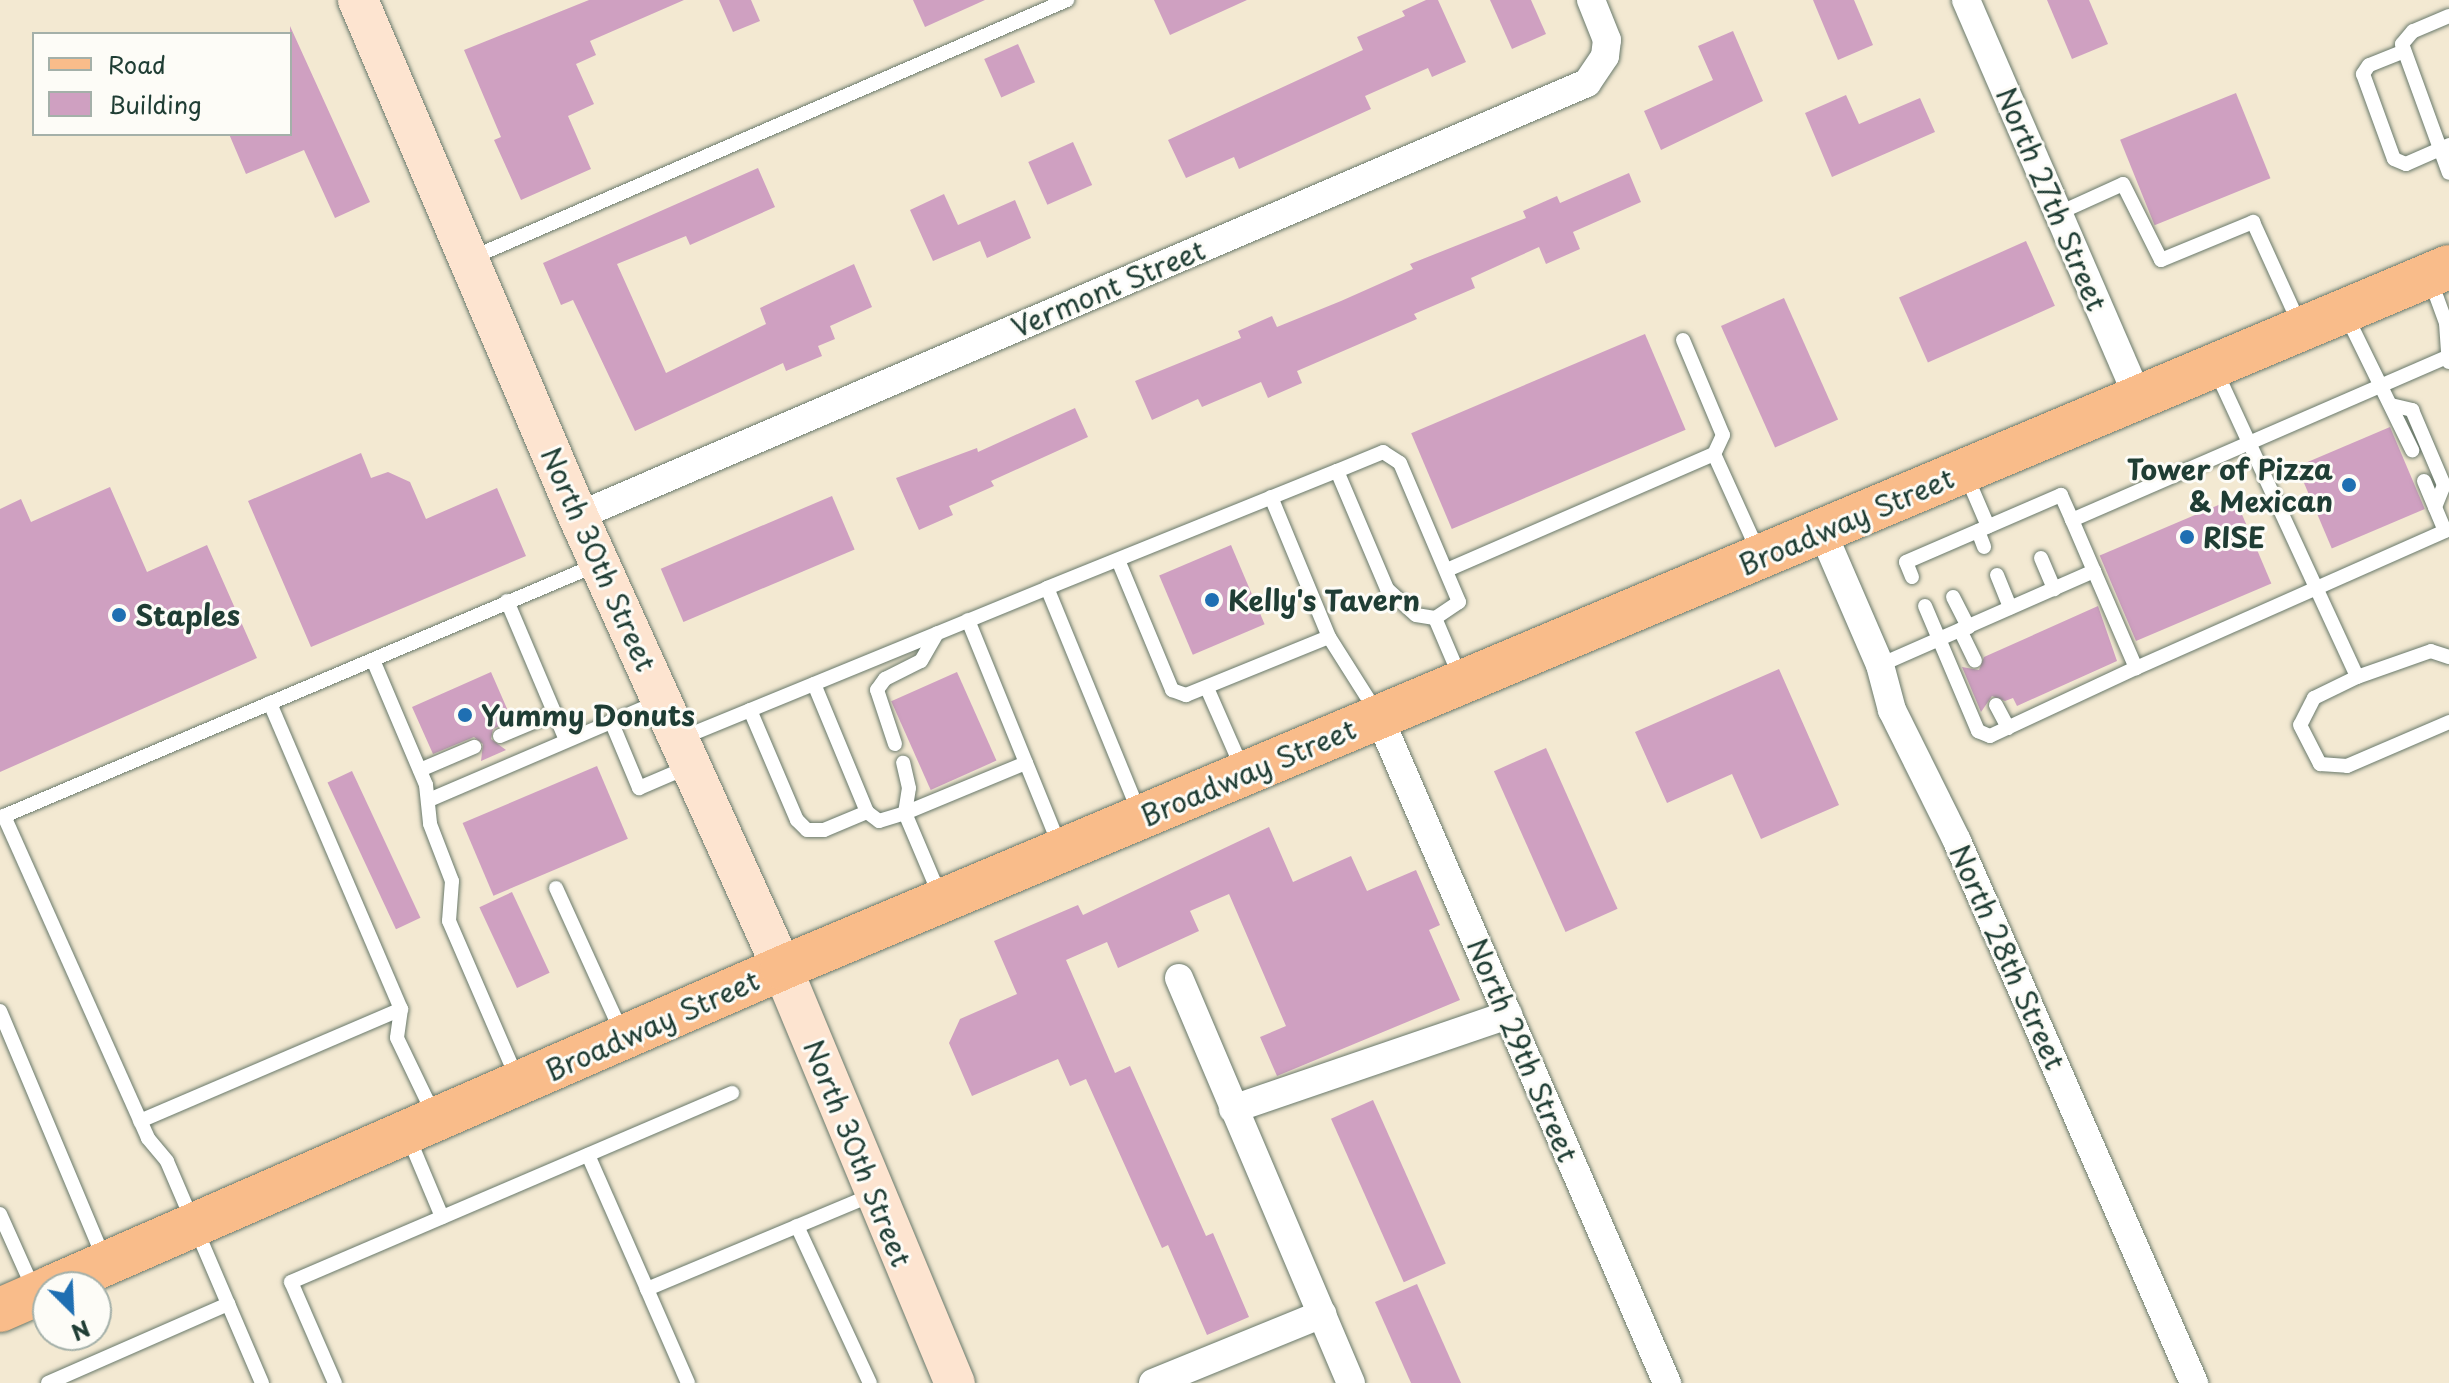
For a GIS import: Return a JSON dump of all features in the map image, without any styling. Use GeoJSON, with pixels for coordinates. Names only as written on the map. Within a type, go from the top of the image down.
{"type":"FeatureCollection","features":[{"type":"Feature","properties":{"kind":"main road","name":"Broadway Street"},"geometry":{"type":"LineString","coordinates":[[88,1271],[782,968],[2439,272]]}},
{"type":"Feature","properties":{"kind":"street","name":"North 30th Street"},"geometry":{"type":"LineString","coordinates":[[358,0],[578,516],[782,968],[955,1383]]}},
{"type":"Feature","properties":{"kind":"street","name":"Vermont Street"},"geometry":{"type":"LineString","coordinates":[[578,516],[1587,83],[1605,56],[1605,33],[1591,0]]}},
{"type":"Feature","properties":{"kind":"street","name":"North 27th Street"},"geometry":{"type":"LineString","coordinates":[[1966,0],[2138,398]]}},
{"type":"Feature","properties":{"kind":"street","name":"North 28th Street"},"geometry":{"type":"LineString","coordinates":[[1822,531],[1880,665],[1892,710],[1957,841],[2194,1383]]}},
{"type":"Feature","properties":{"kind":"street","name":"North 29th Street"},"geometry":{"type":"LineString","coordinates":[[1379,717],[1667,1383]]}},
{"type":"Feature","properties":{"kind":"street"},"geometry":{"type":"LineString","coordinates":[[1179,978],[1351,1383]]}},
{"type":"Feature","properties":{"kind":"street"},"geometry":{"type":"LineString","coordinates":[[1233,1109],[1508,1015]]}},
{"type":"Feature","properties":{"kind":"street"},"geometry":{"type":"LineString","coordinates":[[1153,1383],[1322,1314]]}},
{"type":"Feature","properties":{"kind":"lane"},"geometry":{"type":"LineString","coordinates":[[469,259],[1067,0]]}},
{"type":"Feature","properties":{"kind":"lane"},"geometry":{"type":"LineString","coordinates":[[2449,16],[2407,36],[2402,52],[2445,147],[2449,173]]}},
{"type":"Feature","properties":{"kind":"lane"},"geometry":{"type":"LineString","coordinates":[[2402,52],[2369,65],[2363,74],[2394,159],[2406,164],[2445,147]]}},
{"type":"Feature","properties":{"kind":"lane"},"geometry":{"type":"LineString","coordinates":[[2059,213],[2123,184],[2161,260],[2253,222],[2302,329]]}},
{"type":"Feature","properties":{"kind":"lane"},"geometry":{"type":"LineString","coordinates":[[2072,520],[2381,385],[2448,360],[2439,272]]}},
{"type":"Feature","properties":{"kind":"lane"},"geometry":{"type":"LineString","coordinates":[[2345,311],[2412,450]]}},
{"type":"Feature","properties":{"kind":"lane"},"geometry":{"type":"LineString","coordinates":[[1447,570],[1714,454],[1723,435],[1683,340]]}},
{"type":"Feature","properties":{"kind":"lane"},"geometry":{"type":"LineString","coordinates":[[2214,367],[2357,677]]}},
{"type":"Feature","properties":{"kind":"lane"},"geometry":{"type":"LineString","coordinates":[[2391,405],[2412,410],[2434,460],[2444,485],[2435,507]]}},
{"type":"Feature","properties":{"kind":"lane"},"geometry":{"type":"LineString","coordinates":[[611,721],[639,788],[750,710],[1383,452],[1400,463],[1459,602],[1435,618],[1416,615],[1387,589],[1337,471]]}},
{"type":"Feature","properties":{"kind":"lane"},"geometry":{"type":"LineString","coordinates":[[1714,454],[1761,557]]}},
{"type":"Feature","properties":{"kind":"lane"},"geometry":{"type":"LineString","coordinates":[[1965,471],[1983,528],[1984,547]]}},
{"type":"Feature","properties":{"kind":"lane"},"geometry":{"type":"LineString","coordinates":[[1925,606],[1978,731],[1990,736],[2316,586],[2447,530],[2424,481]]}},
{"type":"Feature","properties":{"kind":"lane"},"geometry":{"type":"LineString","coordinates":[[1912,577],[1906,562],[1983,528],[2024,519],[2061,495],[2136,668]]}},
{"type":"Feature","properties":{"kind":"lane"},"geometry":{"type":"LineString","coordinates":[[1271,497],[1329,637],[1379,717]]}},
{"type":"Feature","properties":{"kind":"lane"},"geometry":{"type":"LineString","coordinates":[[1931,550],[1938,565]]}},
{"type":"Feature","properties":{"kind":"lane"},"geometry":{"type":"LineString","coordinates":[[2041,558],[2054,589]]}},
{"type":"Feature","properties":{"kind":"lane"},"geometry":{"type":"LineString","coordinates":[[1118,560],[1172,690],[1186,695],[1207,688],[1329,637]]}},
{"type":"Feature","properties":{"kind":"lane"},"geometry":{"type":"LineString","coordinates":[[262,1383],[167,1161],[140,1121],[2,817],[600,563]]}},
{"type":"Feature","properties":{"kind":"lane"},"geometry":{"type":"LineString","coordinates":[[1880,665],[2094,571]]}},
{"type":"Feature","properties":{"kind":"lane"},"geometry":{"type":"LineString","coordinates":[[1997,575],[2010,608]]}},
{"type":"Feature","properties":{"kind":"lane"},"geometry":{"type":"LineString","coordinates":[[1047,588],[1141,818]]}},
{"type":"Feature","properties":{"kind":"lane"},"geometry":{"type":"LineString","coordinates":[[1953,597],[1975,661]]}},
{"type":"Feature","properties":{"kind":"lane"},"geometry":{"type":"LineString","coordinates":[[507,601],[566,740]]}},
{"type":"Feature","properties":{"kind":"lane"},"geometry":{"type":"LineString","coordinates":[[1435,618],[1463,683]]}},
{"type":"Feature","properties":{"kind":"lane"},"geometry":{"type":"LineString","coordinates":[[968,620],[1062,851]]}},
{"type":"Feature","properties":{"kind":"lane"},"geometry":{"type":"LineString","coordinates":[[895,744],[877,690],[885,679],[921,661],[938,633]]}},
{"type":"Feature","properties":{"kind":"lane"},"geometry":{"type":"LineString","coordinates":[[2449,657],[2431,651],[2357,677],[2314,698],[2300,725],[2320,764],[2347,766],[2449,722]]}},
{"type":"Feature","properties":{"kind":"lane"},"geometry":{"type":"LineString","coordinates":[[373,660],[420,770],[429,800],[430,824],[452,881],[449,921],[519,1083]]}},
{"type":"Feature","properties":{"kind":"lane"},"geometry":{"type":"LineString","coordinates":[[814,684],[867,812],[879,821],[1026,763]]}},
{"type":"Feature","properties":{"kind":"lane"},"geometry":{"type":"LineString","coordinates":[[1207,688],[1245,774]]}},
{"type":"Feature","properties":{"kind":"lane"},"geometry":{"type":"LineString","coordinates":[[429,800],[663,700]]}},
{"type":"Feature","properties":{"kind":"lane"},"geometry":{"type":"LineString","coordinates":[[270,703],[401,1009],[397,1038],[442,1217]]}},
{"type":"Feature","properties":{"kind":"lane"},"geometry":{"type":"LineString","coordinates":[[1996,705],[2008,728]]}},
{"type":"Feature","properties":{"kind":"lane"},"geometry":{"type":"LineString","coordinates":[[750,710],[797,820],[807,830],[824,830],[867,812]]}},
{"type":"Feature","properties":{"kind":"lane"},"geometry":{"type":"LineString","coordinates":[[500,736],[555,713]]}},
{"type":"Feature","properties":{"kind":"lane"},"geometry":{"type":"LineString","coordinates":[[420,770],[474,747]]}},
{"type":"Feature","properties":{"kind":"lane"},"geometry":{"type":"LineString","coordinates":[[903,763],[909,788],[905,813],[942,901]]}},
{"type":"Feature","properties":{"kind":"lane"},"geometry":{"type":"LineString","coordinates":[[556,888],[624,1037]]}},
{"type":"Feature","properties":{"kind":"lane"},"geometry":{"type":"LineString","coordinates":[[140,1121],[401,1009]]}},
{"type":"Feature","properties":{"kind":"lane"},"geometry":{"type":"LineString","coordinates":[[0,1011],[106,1263]]}},
{"type":"Feature","properties":{"kind":"lane"},"geometry":{"type":"LineString","coordinates":[[335,1383],[291,1282],[732,1093]]}},
{"type":"Feature","properties":{"kind":"lane"},"geometry":{"type":"LineString","coordinates":[[588,1155],[688,1383]]}},
{"type":"Feature","properties":{"kind":"lane"},"geometry":{"type":"LineString","coordinates":[[647,1289],[875,1194]]}},
{"type":"Feature","properties":{"kind":"lane"},"geometry":{"type":"LineString","coordinates":[[0,1214],[32,1290]]}},
{"type":"Feature","properties":{"kind":"lane"},"geometry":{"type":"LineString","coordinates":[[797,1226],[870,1383]]}},
{"type":"Feature","properties":{"kind":"lane"},"geometry":{"type":"LineString","coordinates":[[48,1383],[228,1304]]}},
{"type":"Feature","properties":{"kind":"building"},"geometry":{"type":"Polygon","coordinates":[[[589,0],[684,0],[590,41],[596,55],[576,64],[594,104],[568,116],[591,169],[521,200],[494,140],[501,137],[464,50],[589,0]]]}},
{"type":"Feature","properties":{"kind":"building"},"geometry":{"type":"Polygon","coordinates":[[[719,0],[751,0],[760,21],[733,32],[719,0]]]}},
{"type":"Feature","properties":{"kind":"building"},"geometry":{"type":"Polygon","coordinates":[[[913,0],[985,0],[925,27],[913,0]]]}},
{"type":"Feature","properties":{"kind":"building"},"geometry":{"type":"Polygon","coordinates":[[[1154,0],[1247,0],[1170,35],[1154,0]]]}},
{"type":"Feature","properties":{"kind":"building"},"geometry":{"type":"Polygon","coordinates":[[[1426,0],[1438,0],[1466,62],[1432,77],[1428,68],[1365,96],[1371,109],[1239,169],[1234,157],[1186,178],[1168,140],[1363,50],[1357,37],[1405,16],[1402,11],[1426,0]]]}},
{"type":"Feature","properties":{"kind":"building"},"geometry":{"type":"Polygon","coordinates":[[[1490,0],[1531,0],[1546,34],[1512,49],[1490,0]]]}},
{"type":"Feature","properties":{"kind":"building"},"geometry":{"type":"Polygon","coordinates":[[[1813,0],[1854,0],[1873,45],[1838,60],[1813,0]]]}},
{"type":"Feature","properties":{"kind":"building"},"geometry":{"type":"Polygon","coordinates":[[[2047,0],[2089,0],[2108,44],[2072,59],[2047,0]]]}},
{"type":"Feature","properties":{"kind":"building"},"geometry":{"type":"Polygon","coordinates":[[[290,26],[370,202],[335,218],[304,150],[246,174],[230,136],[292,136],[290,26]]]}},
{"type":"Feature","properties":{"kind":"building"},"geometry":{"type":"Polygon","coordinates":[[[1733,31],[1763,101],[1661,150],[1644,111],[1713,80],[1698,46],[1733,31]]]}},
{"type":"Feature","properties":{"kind":"building"},"geometry":{"type":"Polygon","coordinates":[[[1018,44],[1035,82],[1001,97],[984,59],[1018,44]]]}},
{"type":"Feature","properties":{"kind":"building"},"geometry":{"type":"Polygon","coordinates":[[[2236,93],[2270,178],[2155,225],[2120,140],[2236,93]]]}},
{"type":"Feature","properties":{"kind":"building"},"geometry":{"type":"Polygon","coordinates":[[[1846,95],[1859,124],[1920,98],[1935,132],[1832,177],[1805,113],[1846,95]]]}},
{"type":"Feature","properties":{"kind":"building"},"geometry":{"type":"Polygon","coordinates":[[[1073,142],[1092,185],[1047,205],[1028,162],[1073,142]]]}},
{"type":"Feature","properties":{"kind":"building"},"geometry":{"type":"Polygon","coordinates":[[[758,168],[775,207],[690,245],[686,236],[617,264],[666,373],[766,324],[760,308],[854,264],[872,307],[830,326],[835,339],[818,346],[822,356],[786,371],[783,363],[635,431],[573,300],[561,305],[543,263],[758,168]]]}},
{"type":"Feature","properties":{"kind":"building"},"geometry":{"type":"Polygon","coordinates":[[[1629,173],[1641,202],[1573,232],[1580,249],[1546,264],[1539,247],[1471,278],[1475,288],[1414,314],[1417,319],[1297,371],[1302,383],[1268,398],[1261,382],[1202,407],[1198,399],[1152,420],[1135,381],[1241,338],[1238,331],[1272,316],[1277,327],[1341,301],[1413,269],[1410,264],[1526,218],[1523,211],[1557,196],[1560,203],[1629,173]]]}},
{"type":"Feature","properties":{"kind":"building"},"geometry":{"type":"Polygon","coordinates":[[[944,194],[958,225],[1015,200],[1031,238],[987,258],[980,241],[933,261],[910,210],[944,194]]]}},
{"type":"Feature","properties":{"kind":"building"},"geometry":{"type":"Polygon","coordinates":[[[2026,241],[2055,306],[1928,362],[1899,298],[2026,241]]]}},
{"type":"Feature","properties":{"kind":"building"},"geometry":{"type":"Polygon","coordinates":[[[1784,298],[1838,420],[1775,448],[1721,326],[1784,298]]]}},
{"type":"Feature","properties":{"kind":"building"},"geometry":{"type":"Polygon","coordinates":[[[1645,334],[1686,430],[1452,529],[1411,433],[1645,334]]]}},
{"type":"Feature","properties":{"kind":"building"},"geometry":{"type":"Polygon","coordinates":[[[1075,408],[1088,437],[991,481],[994,486],[949,506],[953,515],[919,530],[896,478],[977,448],[978,452],[1075,408]]]}},
{"type":"Feature","properties":{"kind":"building"},"geometry":{"type":"Polygon","coordinates":[[[2390,427],[2425,509],[2332,548],[2297,466],[2390,427]]]}},
{"type":"Feature","properties":{"kind":"building"},"geometry":{"type":"Polygon","coordinates":[[[361,453],[371,478],[388,472],[410,482],[426,519],[497,488],[526,556],[311,647],[248,501],[361,453]]]}},
{"type":"Feature","properties":{"kind":"building","name":"Staples"},"geometry":{"type":"Polygon","coordinates":[[[110,487],[147,572],[207,545],[257,658],[0,772],[0,509],[21,499],[31,522],[110,487]]]}},
{"type":"Feature","properties":{"kind":"building"},"geometry":{"type":"Polygon","coordinates":[[[832,496],[855,549],[683,622],[661,569],[832,496]]]}},
{"type":"Feature","properties":{"kind":"building"},"geometry":{"type":"Polygon","coordinates":[[[2235,498],[2271,584],[2136,641],[2100,555],[2235,498]]]}},
{"type":"Feature","properties":{"kind":"building","name":"Kelly's Tavern"},"geometry":{"type":"Polygon","coordinates":[[[1231,545],[1265,624],[1193,655],[1159,575],[1231,545]]]}},
{"type":"Feature","properties":{"kind":"building"},"geometry":{"type":"Polygon","coordinates":[[[2098,606],[2117,661],[2017,706],[2013,698],[2005,701],[1992,696],[1981,712],[1962,667],[1979,670],[1984,657],[2098,606]]]}},
{"type":"Feature","properties":{"kind":"building"},"geometry":{"type":"Polygon","coordinates":[[[1779,669],[1839,805],[1761,839],[1732,774],[1667,803],[1635,732],[1779,669]]]}},
{"type":"Feature","properties":{"kind":"building"},"geometry":{"type":"Polygon","coordinates":[[[491,672],[512,720],[493,729],[491,739],[506,750],[481,761],[483,744],[474,737],[433,754],[412,707],[491,672]]]}},
{"type":"Feature","properties":{"kind":"building"},"geometry":{"type":"Polygon","coordinates":[[[957,672],[996,761],[931,790],[891,701],[957,672]]]}},
{"type":"Feature","properties":{"kind":"building"},"geometry":{"type":"Polygon","coordinates":[[[1546,748],[1618,909],[1566,932],[1494,771],[1546,748]]]}},
{"type":"Feature","properties":{"kind":"building"},"geometry":{"type":"Polygon","coordinates":[[[597,766],[628,839],[493,896],[463,823],[597,766]]]}},
{"type":"Feature","properties":{"kind":"building"},"geometry":{"type":"Polygon","coordinates":[[[352,771],[420,918],[396,929],[328,782],[352,771]]]}},
{"type":"Feature","properties":{"kind":"building"},"geometry":{"type":"Polygon","coordinates":[[[1269,827],[1293,882],[1351,856],[1367,891],[1416,870],[1440,925],[1429,930],[1460,1000],[1277,1076],[1260,1037],[1286,1026],[1229,894],[1190,911],[1199,931],[1118,968],[1107,942],[1066,960],[1115,1073],[1130,1066],[1206,1236],[1213,1233],[1249,1317],[1207,1335],[1168,1245],[1162,1248],[1086,1079],[1070,1086],[1058,1059],[972,1096],[949,1043],[960,1019],[1017,994],[994,941],[1078,905],[1083,915],[1269,827]]]}},
{"type":"Feature","properties":{"kind":"building"},"geometry":{"type":"Polygon","coordinates":[[[512,892],[550,973],[517,988],[479,907],[512,892]]]}},
{"type":"Feature","properties":{"kind":"building"},"geometry":{"type":"Polygon","coordinates":[[[1373,1100],[1446,1264],[1404,1282],[1331,1119],[1373,1100]]]}},
{"type":"Feature","properties":{"kind":"building"},"geometry":{"type":"Polygon","coordinates":[[[1417,1284],[1461,1383],[1411,1383],[1375,1302],[1417,1284]]]}},
{"type":"Feature","properties":{"kind":"place","name":"Tower of Pizza & Mexican"},"geometry":{"type":"Point","coordinates":[2349,485]}},
{"type":"Feature","properties":{"kind":"place","name":"RISE"},"geometry":{"type":"Point","coordinates":[2187,537]}},
{"type":"Feature","properties":{"kind":"place","name":"Kelly's Tavern"},"geometry":{"type":"Point","coordinates":[1212,600]}},
{"type":"Feature","properties":{"kind":"place","name":"Staples"},"geometry":{"type":"Point","coordinates":[119,615]}},
{"type":"Feature","properties":{"kind":"place","name":"Yummy Donuts"},"geometry":{"type":"Point","coordinates":[465,715]}}]}
